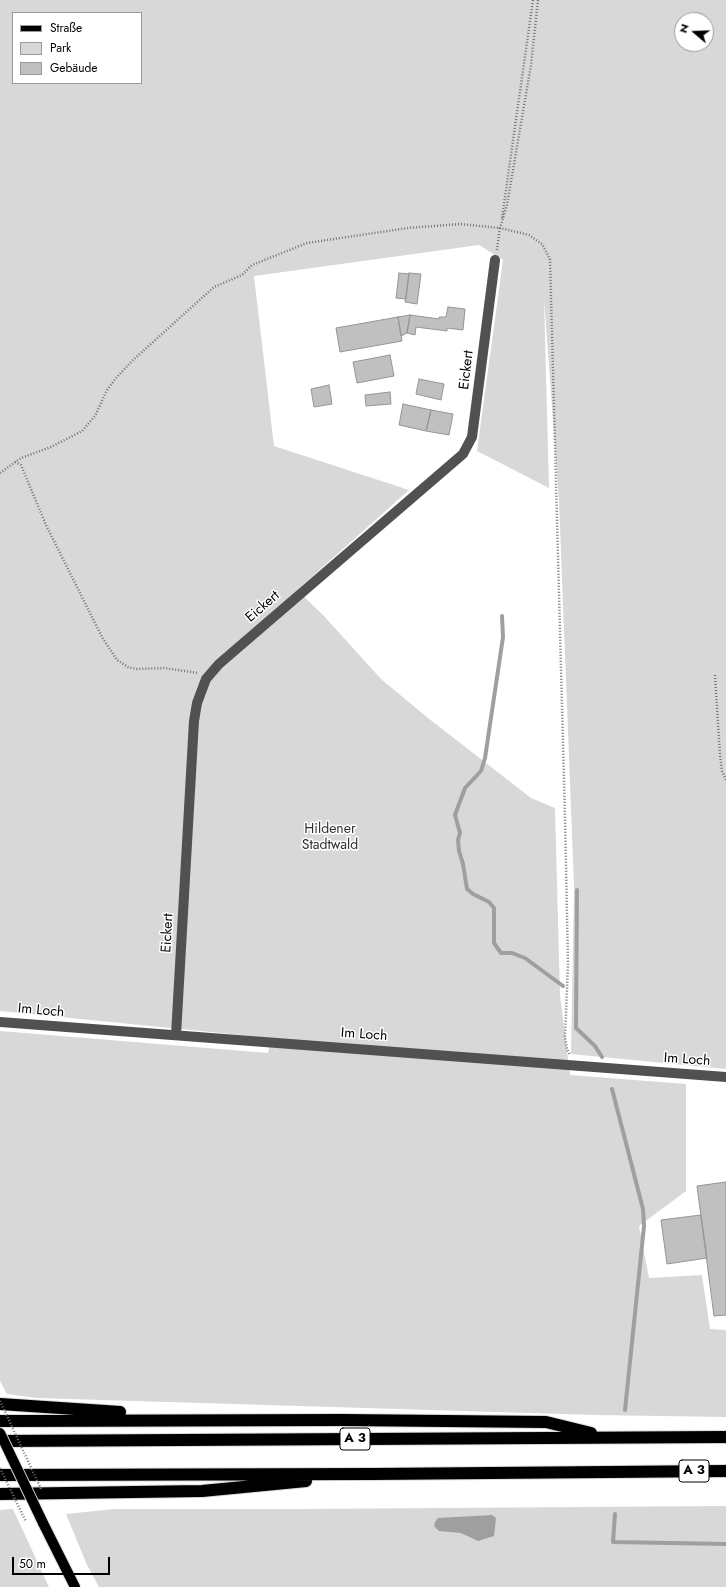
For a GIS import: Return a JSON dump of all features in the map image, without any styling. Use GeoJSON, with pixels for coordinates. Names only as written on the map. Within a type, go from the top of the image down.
{"type":"FeatureCollection","features":[{"type":"Feature","properties":{"kind":"highway"},"geometry":{"type":"LineString","coordinates":[[0,1403],[104,1412],[169,1413],[221,1420]]}},
{"type":"Feature","properties":{"kind":"highway"},"geometry":{"type":"LineString","coordinates":[[0,1421],[221,1420],[546,1422],[612,1438]]}},
{"type":"Feature","properties":{"kind":"highway","name":"A 3"},"geometry":{"type":"LineString","coordinates":[[0,1441],[726,1437]]}},
{"type":"Feature","properties":{"kind":"highway","name":"A 3"},"geometry":{"type":"LineString","coordinates":[[0,1475],[726,1471]]}},
{"type":"Feature","properties":{"kind":"highway"},"geometry":{"type":"LineString","coordinates":[[0,1494],[202,1491],[373,1474]]}},
{"type":"Feature","properties":{"kind":"main road"},"geometry":{"type":"LineString","coordinates":[[0,1433],[75,1587]]}},
{"type":"Feature","properties":{"kind":"street","name":"Eickert"},"geometry":{"type":"LineString","coordinates":[[176,1035],[194,721],[197,703],[206,679],[219,664],[463,454],[472,437],[495,260]]}},
{"type":"Feature","properties":{"kind":"street","name":"Im Loch"},"geometry":{"type":"LineString","coordinates":[[0,1022],[726,1077]]}},
{"type":"Feature","properties":{"kind":"path"},"geometry":{"type":"LineString","coordinates":[[495,260],[533,0]]}},
{"type":"Feature","properties":{"kind":"path"},"geometry":{"type":"LineString","coordinates":[[500,228],[507,205],[530,65],[538,0]]}},
{"type":"Feature","properties":{"kind":"path"},"geometry":{"type":"LineString","coordinates":[[0,473],[15,462],[51,447],[82,431],[94,416],[107,390],[132,361],[214,287],[242,275],[252,265],[307,243],[408,228],[460,224],[500,228],[529,235],[542,244],[550,259],[568,964],[565,1037],[567,1049],[576,1060]]}},
{"type":"Feature","properties":{"kind":"path"},"geometry":{"type":"LineString","coordinates":[[15,462],[21,465],[46,525],[102,637],[117,660],[128,667],[136,669],[164,668],[191,671],[206,679]]}},
{"type":"Feature","properties":{"kind":"path"},"geometry":{"type":"LineString","coordinates":[[715,675],[720,755],[722,771],[726,780]]}},
{"type":"Feature","properties":{"kind":"path"},"geometry":{"type":"LineString","coordinates":[[0,1403],[43,1493]]}},
{"type":"Feature","properties":{"kind":"path"},"geometry":{"type":"LineString","coordinates":[[0,1468],[26,1522]]}},
{"type":"Feature","properties":{"kind":"green space","name":"Hildener Stadtwald"},"geometry":{"type":"Polygon","coordinates":[[[0,0],[726,0],[726,1069],[571,1054],[574,886],[559,501],[544,299],[549,488],[477,451],[503,260],[479,245],[254,276],[274,446],[409,490],[297,590],[323,615],[381,679],[428,718],[531,798],[555,808],[560,995],[570,1075],[686,1084],[686,1191],[639,1226],[649,1278],[702,1275],[710,1329],[726,1330],[726,1417],[595,1415],[37,1398],[7,1394],[0,1381],[0,1031],[268,1053],[271,1038],[0,1011],[0,0]]]}},
{"type":"Feature","properties":{"kind":"green space"},"geometry":{"type":"Polygon","coordinates":[[[726,1506],[726,1587],[99,1587],[87,1565],[66,1514],[114,1509],[726,1506]]]}},
{"type":"Feature","properties":{"kind":"green space"},"geometry":{"type":"Polygon","coordinates":[[[13,1509],[49,1587],[0,1587],[0,1510],[13,1509]]]}},
{"type":"Feature","properties":{"kind":"shaded area"},"geometry":{"type":"Polygon","coordinates":[[[492,1515],[496,1518],[494,1536],[478,1541],[461,1533],[439,1531],[434,1526],[438,1518],[492,1515]]]}},
{"type":"Feature","properties":{"kind":"building"},"geometry":{"type":"Polygon","coordinates":[[[399,273],[409,274],[406,299],[396,298],[399,273]]]}},
{"type":"Feature","properties":{"kind":"building"},"geometry":{"type":"Polygon","coordinates":[[[409,273],[421,274],[417,304],[405,302],[409,273]]]}},
{"type":"Feature","properties":{"kind":"building"},"geometry":{"type":"Polygon","coordinates":[[[448,307],[465,309],[463,330],[447,328],[447,331],[416,327],[415,335],[407,333],[410,315],[439,319],[439,317],[446,317],[448,307]]]}},
{"type":"Feature","properties":{"kind":"building"},"geometry":{"type":"Polygon","coordinates":[[[410,315],[407,333],[401,336],[398,317],[410,315]]]}},
{"type":"Feature","properties":{"kind":"building"},"geometry":{"type":"Polygon","coordinates":[[[398,317],[402,341],[340,352],[336,328],[398,317]]]}},
{"type":"Feature","properties":{"kind":"building"},"geometry":{"type":"Polygon","coordinates":[[[390,355],[394,376],[357,383],[353,362],[390,355]]]}},
{"type":"Feature","properties":{"kind":"building"},"geometry":{"type":"Polygon","coordinates":[[[419,379],[444,384],[441,400],[416,394],[419,379]]]}},
{"type":"Feature","properties":{"kind":"building"},"geometry":{"type":"Polygon","coordinates":[[[329,385],[332,404],[314,407],[311,389],[329,385]]]}},
{"type":"Feature","properties":{"kind":"building"},"geometry":{"type":"Polygon","coordinates":[[[390,392],[391,404],[366,406],[365,395],[390,392]]]}},
{"type":"Feature","properties":{"kind":"building"},"geometry":{"type":"Polygon","coordinates":[[[403,404],[431,410],[426,431],[399,425],[403,404]]]}},
{"type":"Feature","properties":{"kind":"building"},"geometry":{"type":"Polygon","coordinates":[[[431,410],[453,414],[449,435],[426,431],[431,410]]]}},
{"type":"Feature","properties":{"kind":"building"},"geometry":{"type":"Polygon","coordinates":[[[726,1182],[726,1315],[714,1316],[697,1186],[726,1182]]]}},
{"type":"Feature","properties":{"kind":"building"},"geometry":{"type":"Polygon","coordinates":[[[701,1215],[707,1258],[667,1264],[661,1220],[701,1215]]]}},
{"type":"Feature","properties":{"kind":"waterway"},"geometry":{"type":"LineString","coordinates":[[502,616],[503,637],[485,758],[481,771],[465,788],[455,815],[460,833],[458,840],[459,851],[463,864],[467,889],[473,894],[489,902],[494,908],[494,943],[501,953],[512,953],[525,958],[563,986]]}},
{"type":"Feature","properties":{"kind":"waterway"},"geometry":{"type":"LineString","coordinates":[[577,890],[576,1028],[595,1046],[602,1057]]}},
{"type":"Feature","properties":{"kind":"waterway"},"geometry":{"type":"LineString","coordinates":[[612,1089],[643,1209],[644,1226],[625,1410]]}},
{"type":"Feature","properties":{"kind":"waterway"},"geometry":{"type":"LineString","coordinates":[[615,1514],[613,1542],[726,1544]]}}]}
